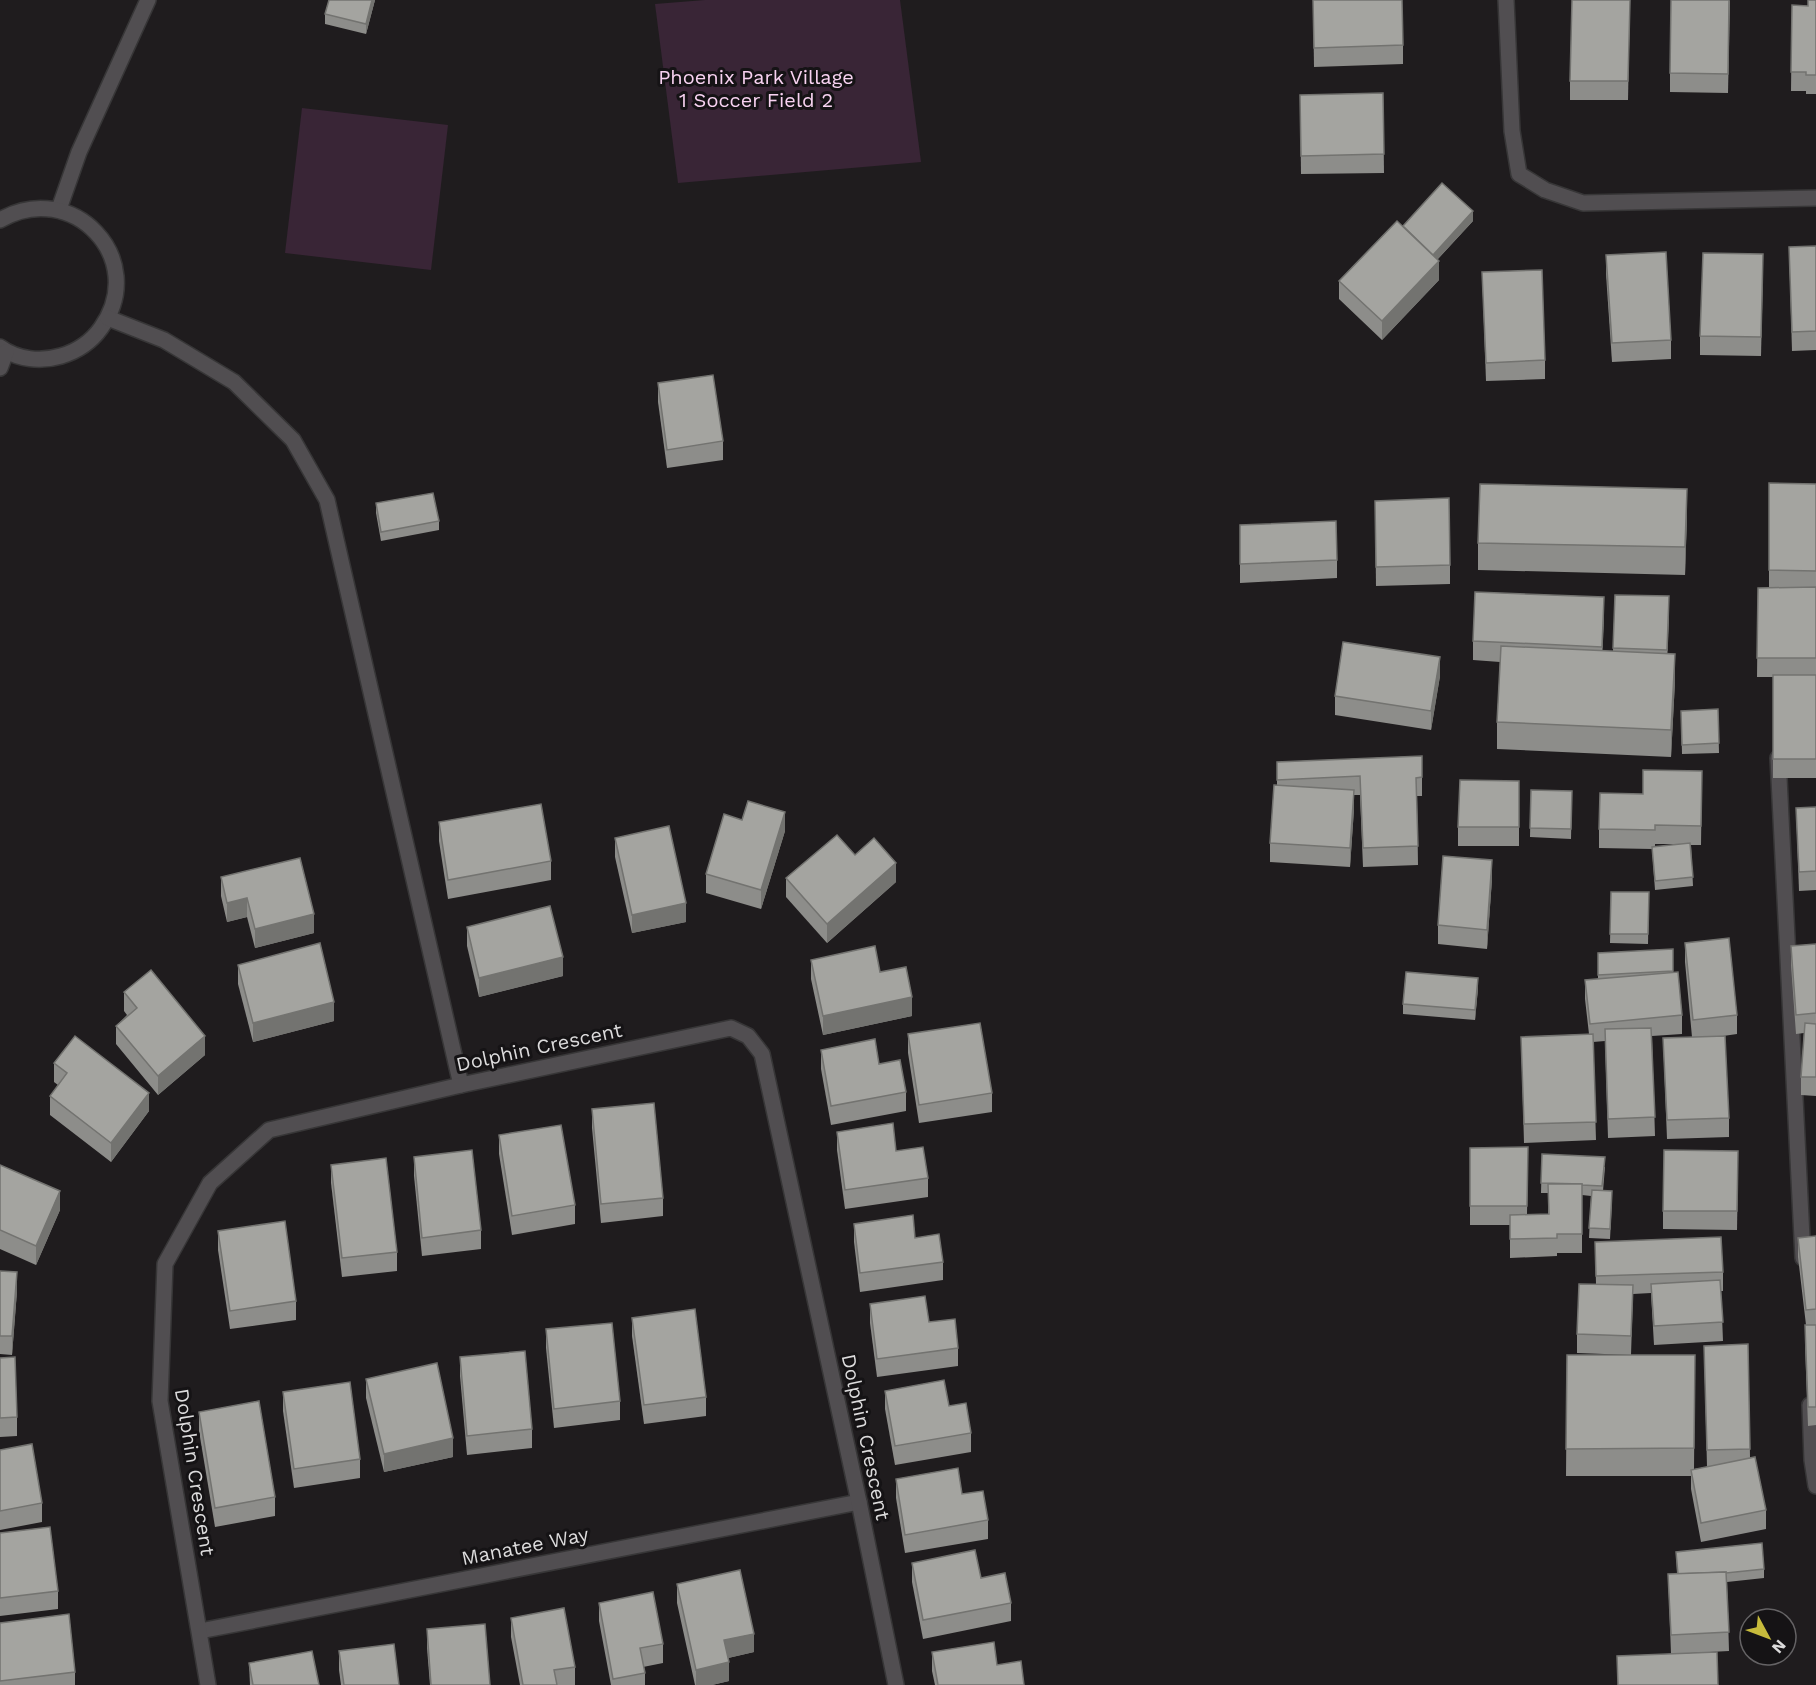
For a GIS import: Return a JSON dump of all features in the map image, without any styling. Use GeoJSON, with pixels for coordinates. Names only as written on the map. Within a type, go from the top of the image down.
{"type":"FeatureCollection","features":[{"type":"Feature","properties":{"kind":"street"},"geometry":{"type":"LineString","coordinates":[[59,209],[79,152],[148,0]]}},
{"type":"Feature","properties":{"kind":"street"},"geometry":{"type":"LineString","coordinates":[[1506,0],[1512,131],[1519,174],[1545,190],[1583,203],[1816,198]]}},
{"type":"Feature","properties":{"kind":"street"},"geometry":{"type":"LineString","coordinates":[[0,220],[19,210],[39,207],[59,209],[81,218],[98,233],[110,252],[117,275],[116,297],[108,318],[94,338],[75,352],[52,358],[28,359],[3,350],[0,368]]}},
{"type":"Feature","properties":{"kind":"street"},"geometry":{"type":"LineString","coordinates":[[108,318],[164,340],[234,382],[293,440],[327,500],[461,1085]]}},
{"type":"Feature","properties":{"kind":"street"},"geometry":{"type":"LineString","coordinates":[[1778,748],[1803,1270]]}},
{"type":"Feature","properties":{"kind":"street","name":"Dolphin Crescent"},"geometry":{"type":"LineString","coordinates":[[208,1685],[160,1401],[165,1264],[210,1183],[268,1130],[461,1085],[731,1028],[748,1036],[762,1054],[859,1502],[896,1685]]}},
{"type":"Feature","properties":{"kind":"street"},"geometry":{"type":"LineString","coordinates":[[1809,1389],[1816,1486]]}},
{"type":"Feature","properties":{"kind":"street","name":"Manatee Way"},"geometry":{"type":"LineString","coordinates":[[200,1631],[859,1502]]}},
{"type":"Feature","properties":{"kind":"green space","name":"Phoenix Park Village 1 Soccer Field 2"},"geometry":{"type":"Polygon","coordinates":[[[705,0],[900,0],[921,162],[678,183],[655,4],[705,0]]]}},
{"type":"Feature","properties":{"kind":"green space"},"geometry":{"type":"Polygon","coordinates":[[[302,108],[448,125],[431,270],[285,253],[302,108]]]}},
{"type":"Feature","properties":{"kind":"building"},"geometry":{"type":"Polygon","coordinates":[[[329,0],[372,0],[366,24],[325,14],[329,0]]]}},
{"type":"Feature","properties":{"kind":"building"},"geometry":{"type":"Polygon","coordinates":[[[1313,0],[1402,0],[1403,45],[1314,48],[1313,0]]]}},
{"type":"Feature","properties":{"kind":"building"},"geometry":{"type":"Polygon","coordinates":[[[1572,0],[1630,0],[1628,81],[1570,81],[1572,0]]]}},
{"type":"Feature","properties":{"kind":"building"},"geometry":{"type":"Polygon","coordinates":[[[1671,0],[1729,0],[1728,74],[1670,73],[1671,0]]]}},
{"type":"Feature","properties":{"kind":"building"},"geometry":{"type":"Polygon","coordinates":[[[1808,0],[1816,0],[1816,75],[1791,72],[1792,5],[1808,6],[1808,0]]]}},
{"type":"Feature","properties":{"kind":"building"},"geometry":{"type":"Polygon","coordinates":[[[1383,93],[1384,154],[1301,156],[1300,95],[1383,93]]]}},
{"type":"Feature","properties":{"kind":"building"},"geometry":{"type":"Polygon","coordinates":[[[1442,183],[1473,211],[1433,255],[1403,226],[1442,183]]]}},
{"type":"Feature","properties":{"kind":"building"},"geometry":{"type":"Polygon","coordinates":[[[1397,221],[1439,261],[1382,321],[1339,281],[1397,221]]]}},
{"type":"Feature","properties":{"kind":"building"},"geometry":{"type":"Polygon","coordinates":[[[1816,246],[1816,331],[1792,332],[1789,247],[1816,246]]]}},
{"type":"Feature","properties":{"kind":"building"},"geometry":{"type":"Polygon","coordinates":[[[1666,252],[1671,340],[1612,343],[1606,255],[1666,252]]]}},
{"type":"Feature","properties":{"kind":"building"},"geometry":{"type":"Polygon","coordinates":[[[1703,253],[1763,254],[1761,337],[1700,336],[1703,253]]]}},
{"type":"Feature","properties":{"kind":"building"},"geometry":{"type":"Polygon","coordinates":[[[1542,270],[1545,360],[1486,363],[1482,272],[1542,270]]]}},
{"type":"Feature","properties":{"kind":"building"},"geometry":{"type":"Polygon","coordinates":[[[713,375],[723,441],[667,450],[658,383],[713,375]]]}},
{"type":"Feature","properties":{"kind":"building"},"geometry":{"type":"Polygon","coordinates":[[[1769,483],[1816,484],[1816,571],[1769,570],[1769,483]]]}},
{"type":"Feature","properties":{"kind":"building"},"geometry":{"type":"Polygon","coordinates":[[[1480,484],[1687,489],[1685,547],[1478,543],[1480,484]]]}},
{"type":"Feature","properties":{"kind":"building"},"geometry":{"type":"Polygon","coordinates":[[[433,493],[439,521],[381,532],[376,503],[433,493]]]}},
{"type":"Feature","properties":{"kind":"building"},"geometry":{"type":"Polygon","coordinates":[[[1449,498],[1450,565],[1376,567],[1375,501],[1449,498]]]}},
{"type":"Feature","properties":{"kind":"building"},"geometry":{"type":"Polygon","coordinates":[[[1336,521],[1337,560],[1240,564],[1240,525],[1336,521]]]}},
{"type":"Feature","properties":{"kind":"building"},"geometry":{"type":"Polygon","coordinates":[[[1816,587],[1816,658],[1757,658],[1758,588],[1816,587]]]}},
{"type":"Feature","properties":{"kind":"building"},"geometry":{"type":"Polygon","coordinates":[[[1475,592],[1604,597],[1602,647],[1473,641],[1475,592]]]}},
{"type":"Feature","properties":{"kind":"building"},"geometry":{"type":"Polygon","coordinates":[[[1615,595],[1669,596],[1667,650],[1613,648],[1615,595]]]}},
{"type":"Feature","properties":{"kind":"building"},"geometry":{"type":"Polygon","coordinates":[[[1343,642],[1440,657],[1431,711],[1335,696],[1343,642]]]}},
{"type":"Feature","properties":{"kind":"building"},"geometry":{"type":"Polygon","coordinates":[[[1501,646],[1675,654],[1671,730],[1497,722],[1501,646]]]}},
{"type":"Feature","properties":{"kind":"building"},"geometry":{"type":"Polygon","coordinates":[[[1773,675],[1816,675],[1816,759],[1773,759],[1773,675]]]}},
{"type":"Feature","properties":{"kind":"building"},"geometry":{"type":"Polygon","coordinates":[[[1718,709],[1719,743],[1682,745],[1681,711],[1718,709]]]}},
{"type":"Feature","properties":{"kind":"building"},"geometry":{"type":"Polygon","coordinates":[[[1422,756],[1422,777],[1416,778],[1418,846],[1363,848],[1360,776],[1277,780],[1277,762],[1422,756]]]}},
{"type":"Feature","properties":{"kind":"building"},"geometry":{"type":"Polygon","coordinates":[[[1643,770],[1702,771],[1701,826],[1655,825],[1655,830],[1599,829],[1600,793],[1643,794],[1643,770]]]}},
{"type":"Feature","properties":{"kind":"building"},"geometry":{"type":"Polygon","coordinates":[[[1460,780],[1519,781],[1519,827],[1458,827],[1460,780]]]}},
{"type":"Feature","properties":{"kind":"building"},"geometry":{"type":"Polygon","coordinates":[[[1274,785],[1354,790],[1350,848],[1270,843],[1274,785]]]}},
{"type":"Feature","properties":{"kind":"building"},"geometry":{"type":"Polygon","coordinates":[[[1531,790],[1572,791],[1571,829],[1530,828],[1531,790]]]}},
{"type":"Feature","properties":{"kind":"building"},"geometry":{"type":"Polygon","coordinates":[[[748,801],[785,812],[761,890],[706,874],[724,814],[742,820],[748,801]]]}},
{"type":"Feature","properties":{"kind":"building"},"geometry":{"type":"Polygon","coordinates":[[[541,804],[551,861],[448,880],[439,822],[541,804]]]}},
{"type":"Feature","properties":{"kind":"building"},"geometry":{"type":"Polygon","coordinates":[[[1816,807],[1816,871],[1799,872],[1796,808],[1816,807]]]}},
{"type":"Feature","properties":{"kind":"building"},"geometry":{"type":"Polygon","coordinates":[[[669,826],[686,903],[632,915],[615,838],[669,826]]]}},
{"type":"Feature","properties":{"kind":"building"},"geometry":{"type":"Polygon","coordinates":[[[837,835],[855,855],[874,838],[896,863],[827,924],[786,878],[837,835]]]}},
{"type":"Feature","properties":{"kind":"building"},"geometry":{"type":"Polygon","coordinates":[[[1690,843],[1693,877],[1655,881],[1652,847],[1690,843]]]}},
{"type":"Feature","properties":{"kind":"building"},"geometry":{"type":"Polygon","coordinates":[[[1443,856],[1492,860],[1487,930],[1438,925],[1443,856]]]}},
{"type":"Feature","properties":{"kind":"building"},"geometry":{"type":"Polygon","coordinates":[[[300,858],[314,914],[255,929],[247,898],[227,903],[221,877],[300,858]]]}},
{"type":"Feature","properties":{"kind":"building"},"geometry":{"type":"Polygon","coordinates":[[[1611,892],[1649,892],[1648,934],[1610,934],[1611,892]]]}},
{"type":"Feature","properties":{"kind":"building"},"geometry":{"type":"Polygon","coordinates":[[[550,906],[563,957],[479,978],[467,927],[550,906]]]}},
{"type":"Feature","properties":{"kind":"building"},"geometry":{"type":"Polygon","coordinates":[[[1729,938],[1737,1015],[1693,1020],[1685,943],[1729,938]]]}},
{"type":"Feature","properties":{"kind":"building"},"geometry":{"type":"Polygon","coordinates":[[[320,943],[334,1002],[253,1023],[238,965],[320,943]]]}},
{"type":"Feature","properties":{"kind":"building"},"geometry":{"type":"Polygon","coordinates":[[[1816,944],[1816,1013],[1796,1015],[1791,946],[1816,944]]]}},
{"type":"Feature","properties":{"kind":"building"},"geometry":{"type":"Polygon","coordinates":[[[875,946],[880,972],[906,967],[912,997],[823,1016],[811,960],[875,946]]]}},
{"type":"Feature","properties":{"kind":"building"},"geometry":{"type":"Polygon","coordinates":[[[1673,949],[1673,971],[1598,975],[1598,953],[1673,949]]]}},
{"type":"Feature","properties":{"kind":"building"},"geometry":{"type":"Polygon","coordinates":[[[151,970],[205,1036],[158,1076],[116,1026],[137,1008],[124,992],[151,970]]]}},
{"type":"Feature","properties":{"kind":"building"},"geometry":{"type":"Polygon","coordinates":[[[1406,972],[1478,978],[1475,1010],[1403,1004],[1406,972]]]}},
{"type":"Feature","properties":{"kind":"building"},"geometry":{"type":"Polygon","coordinates":[[[1678,972],[1682,1015],[1590,1024],[1585,980],[1678,972]]]}},
{"type":"Feature","properties":{"kind":"building"},"geometry":{"type":"Polygon","coordinates":[[[980,1023],[992,1093],[919,1105],[908,1034],[980,1023]]]}},
{"type":"Feature","properties":{"kind":"building"},"geometry":{"type":"Polygon","coordinates":[[[1805,1023],[1816,1024],[1816,1077],[1801,1077],[1805,1023]]]}},
{"type":"Feature","properties":{"kind":"building"},"geometry":{"type":"Polygon","coordinates":[[[1651,1028],[1655,1117],[1608,1119],[1605,1029],[1651,1028]]]}},
{"type":"Feature","properties":{"kind":"building"},"geometry":{"type":"Polygon","coordinates":[[[1593,1034],[1596,1122],[1524,1124],[1521,1037],[1593,1034]]]}},
{"type":"Feature","properties":{"kind":"building"},"geometry":{"type":"Polygon","coordinates":[[[75,1036],[149,1093],[111,1143],[50,1096],[67,1073],[54,1063],[75,1036]]]}},
{"type":"Feature","properties":{"kind":"building"},"geometry":{"type":"Polygon","coordinates":[[[1725,1036],[1729,1118],[1667,1120],[1663,1038],[1725,1036]]]}},
{"type":"Feature","properties":{"kind":"building"},"geometry":{"type":"Polygon","coordinates":[[[875,1039],[879,1064],[900,1060],[906,1092],[831,1106],[821,1050],[875,1039]]]}},
{"type":"Feature","properties":{"kind":"building"},"geometry":{"type":"Polygon","coordinates":[[[654,1103],[663,1198],[601,1204],[592,1109],[654,1103]]]}},
{"type":"Feature","properties":{"kind":"building"},"geometry":{"type":"Polygon","coordinates":[[[893,1123],[896,1151],[923,1147],[928,1178],[845,1190],[837,1132],[893,1123]]]}},
{"type":"Feature","properties":{"kind":"building"},"geometry":{"type":"Polygon","coordinates":[[[561,1125],[575,1205],[512,1216],[499,1135],[561,1125]]]}},
{"type":"Feature","properties":{"kind":"building"},"geometry":{"type":"Polygon","coordinates":[[[1528,1147],[1527,1206],[1470,1206],[1470,1148],[1528,1147]]]}},
{"type":"Feature","properties":{"kind":"building"},"geometry":{"type":"Polygon","coordinates":[[[472,1150],[481,1230],[422,1238],[414,1157],[472,1150]]]}},
{"type":"Feature","properties":{"kind":"building"},"geometry":{"type":"Polygon","coordinates":[[[1664,1150],[1738,1151],[1737,1211],[1663,1211],[1664,1150]]]}},
{"type":"Feature","properties":{"kind":"building"},"geometry":{"type":"Polygon","coordinates":[[[1542,1154],[1605,1157],[1602,1186],[1541,1183],[1542,1154]]]}},
{"type":"Feature","properties":{"kind":"building"},"geometry":{"type":"Polygon","coordinates":[[[386,1158],[397,1252],[342,1258],[331,1165],[386,1158]]]}},
{"type":"Feature","properties":{"kind":"building"},"geometry":{"type":"Polygon","coordinates":[[[0,1165],[60,1191],[36,1246],[0,1230],[0,1165]]]}},
{"type":"Feature","properties":{"kind":"building"},"geometry":{"type":"Polygon","coordinates":[[[1548,1184],[1582,1184],[1582,1234],[1557,1234],[1557,1238],[1510,1239],[1510,1215],[1549,1214],[1548,1184]]]}},
{"type":"Feature","properties":{"kind":"building"},"geometry":{"type":"Polygon","coordinates":[[[1592,1190],[1612,1191],[1610,1229],[1589,1228],[1592,1190]]]}},
{"type":"Feature","properties":{"kind":"building"},"geometry":{"type":"Polygon","coordinates":[[[913,1215],[915,1238],[939,1234],[943,1262],[860,1273],[854,1224],[913,1215]]]}},
{"type":"Feature","properties":{"kind":"building"},"geometry":{"type":"Polygon","coordinates":[[[285,1221],[296,1301],[230,1311],[218,1231],[285,1221]]]}},
{"type":"Feature","properties":{"kind":"building"},"geometry":{"type":"Polygon","coordinates":[[[1816,1236],[1816,1309],[1806,1310],[1798,1238],[1816,1236]]]}},
{"type":"Feature","properties":{"kind":"building"},"geometry":{"type":"Polygon","coordinates":[[[1721,1237],[1723,1272],[1596,1276],[1595,1242],[1721,1237]]]}},
{"type":"Feature","properties":{"kind":"building"},"geometry":{"type":"Polygon","coordinates":[[[0,1271],[17,1272],[12,1336],[0,1336],[0,1271]]]}},
{"type":"Feature","properties":{"kind":"building"},"geometry":{"type":"Polygon","coordinates":[[[1720,1280],[1723,1322],[1654,1326],[1651,1284],[1720,1280]]]}},
{"type":"Feature","properties":{"kind":"building"},"geometry":{"type":"Polygon","coordinates":[[[1579,1284],[1633,1285],[1631,1336],[1577,1334],[1579,1284]]]}},
{"type":"Feature","properties":{"kind":"building"},"geometry":{"type":"Polygon","coordinates":[[[925,1296],[929,1322],[955,1319],[958,1348],[877,1359],[870,1304],[925,1296]]]}},
{"type":"Feature","properties":{"kind":"building"},"geometry":{"type":"Polygon","coordinates":[[[695,1309],[706,1397],[644,1405],[632,1318],[695,1309]]]}},
{"type":"Feature","properties":{"kind":"building"},"geometry":{"type":"Polygon","coordinates":[[[612,1323],[620,1401],[554,1409],[546,1329],[612,1323]]]}},
{"type":"Feature","properties":{"kind":"building"},"geometry":{"type":"Polygon","coordinates":[[[1805,1325],[1816,1325],[1816,1407],[1808,1407],[1805,1325]]]}},
{"type":"Feature","properties":{"kind":"building"},"geometry":{"type":"Polygon","coordinates":[[[1748,1344],[1750,1449],[1707,1450],[1704,1346],[1748,1344]]]}},
{"type":"Feature","properties":{"kind":"building"},"geometry":{"type":"Polygon","coordinates":[[[525,1351],[532,1429],[467,1436],[460,1357],[525,1351]]]}},
{"type":"Feature","properties":{"kind":"building"},"geometry":{"type":"Polygon","coordinates":[[[1567,1355],[1695,1355],[1694,1448],[1566,1449],[1567,1355]]]}},
{"type":"Feature","properties":{"kind":"building"},"geometry":{"type":"Polygon","coordinates":[[[15,1357],[17,1417],[0,1418],[0,1358],[15,1357]]]}},
{"type":"Feature","properties":{"kind":"building"},"geometry":{"type":"Polygon","coordinates":[[[437,1363],[453,1438],[384,1454],[366,1379],[437,1363]]]}},
{"type":"Feature","properties":{"kind":"building"},"geometry":{"type":"Polygon","coordinates":[[[944,1380],[949,1406],[966,1403],[971,1433],[895,1446],[885,1391],[944,1380]]]}},
{"type":"Feature","properties":{"kind":"building"},"geometry":{"type":"Polygon","coordinates":[[[350,1382],[360,1459],[294,1469],[283,1392],[350,1382]]]}},
{"type":"Feature","properties":{"kind":"building"},"geometry":{"type":"Polygon","coordinates":[[[259,1401],[275,1497],[215,1508],[199,1412],[259,1401]]]}},
{"type":"Feature","properties":{"kind":"building"},"geometry":{"type":"Polygon","coordinates":[[[32,1444],[42,1503],[0,1511],[0,1450],[32,1444]]]}},
{"type":"Feature","properties":{"kind":"building"},"geometry":{"type":"Polygon","coordinates":[[[1755,1457],[1766,1510],[1701,1523],[1691,1470],[1755,1457]]]}},
{"type":"Feature","properties":{"kind":"building"},"geometry":{"type":"Polygon","coordinates":[[[958,1468],[962,1494],[983,1491],[988,1520],[905,1535],[896,1479],[958,1468]]]}},
{"type":"Feature","properties":{"kind":"building"},"geometry":{"type":"Polygon","coordinates":[[[50,1527],[58,1591],[0,1598],[0,1533],[50,1527]]]}},
{"type":"Feature","properties":{"kind":"building"},"geometry":{"type":"Polygon","coordinates":[[[1762,1543],[1764,1569],[1678,1574],[1676,1552],[1762,1543]]]}},
{"type":"Feature","properties":{"kind":"building"},"geometry":{"type":"Polygon","coordinates":[[[975,1550],[981,1578],[1005,1573],[1011,1603],[923,1620],[912,1563],[975,1550]]]}},
{"type":"Feature","properties":{"kind":"building"},"geometry":{"type":"Polygon","coordinates":[[[740,1570],[754,1634],[724,1640],[729,1662],[696,1670],[677,1584],[740,1570]]]}},
{"type":"Feature","properties":{"kind":"building"},"geometry":{"type":"Polygon","coordinates":[[[1726,1572],[1729,1632],[1671,1635],[1668,1574],[1726,1572]]]}},
{"type":"Feature","properties":{"kind":"building"},"geometry":{"type":"Polygon","coordinates":[[[653,1592],[663,1644],[640,1648],[645,1673],[613,1679],[599,1603],[653,1592]]]}},
{"type":"Feature","properties":{"kind":"building"},"geometry":{"type":"Polygon","coordinates":[[[564,1608],[575,1667],[554,1670],[557,1685],[523,1685],[511,1618],[564,1608]]]}},
{"type":"Feature","properties":{"kind":"building"},"geometry":{"type":"Polygon","coordinates":[[[69,1614],[75,1672],[0,1681],[0,1623],[69,1614]]]}},
{"type":"Feature","properties":{"kind":"building"},"geometry":{"type":"Polygon","coordinates":[[[485,1624],[490,1685],[431,1685],[427,1629],[485,1624]]]}},
{"type":"Feature","properties":{"kind":"building"},"geometry":{"type":"Polygon","coordinates":[[[994,1642],[997,1665],[1021,1661],[1024,1685],[938,1685],[932,1652],[994,1642]]]}},
{"type":"Feature","properties":{"kind":"building"},"geometry":{"type":"Polygon","coordinates":[[[394,1644],[399,1685],[344,1685],[339,1651],[394,1644]]]}},
{"type":"Feature","properties":{"kind":"building"},"geometry":{"type":"Polygon","coordinates":[[[312,1651],[319,1685],[253,1685],[249,1663],[312,1651]]]}},
{"type":"Feature","properties":{"kind":"building"},"geometry":{"type":"Polygon","coordinates":[[[1717,1652],[1718,1685],[1618,1685],[1617,1656],[1717,1652]]]}}]}
